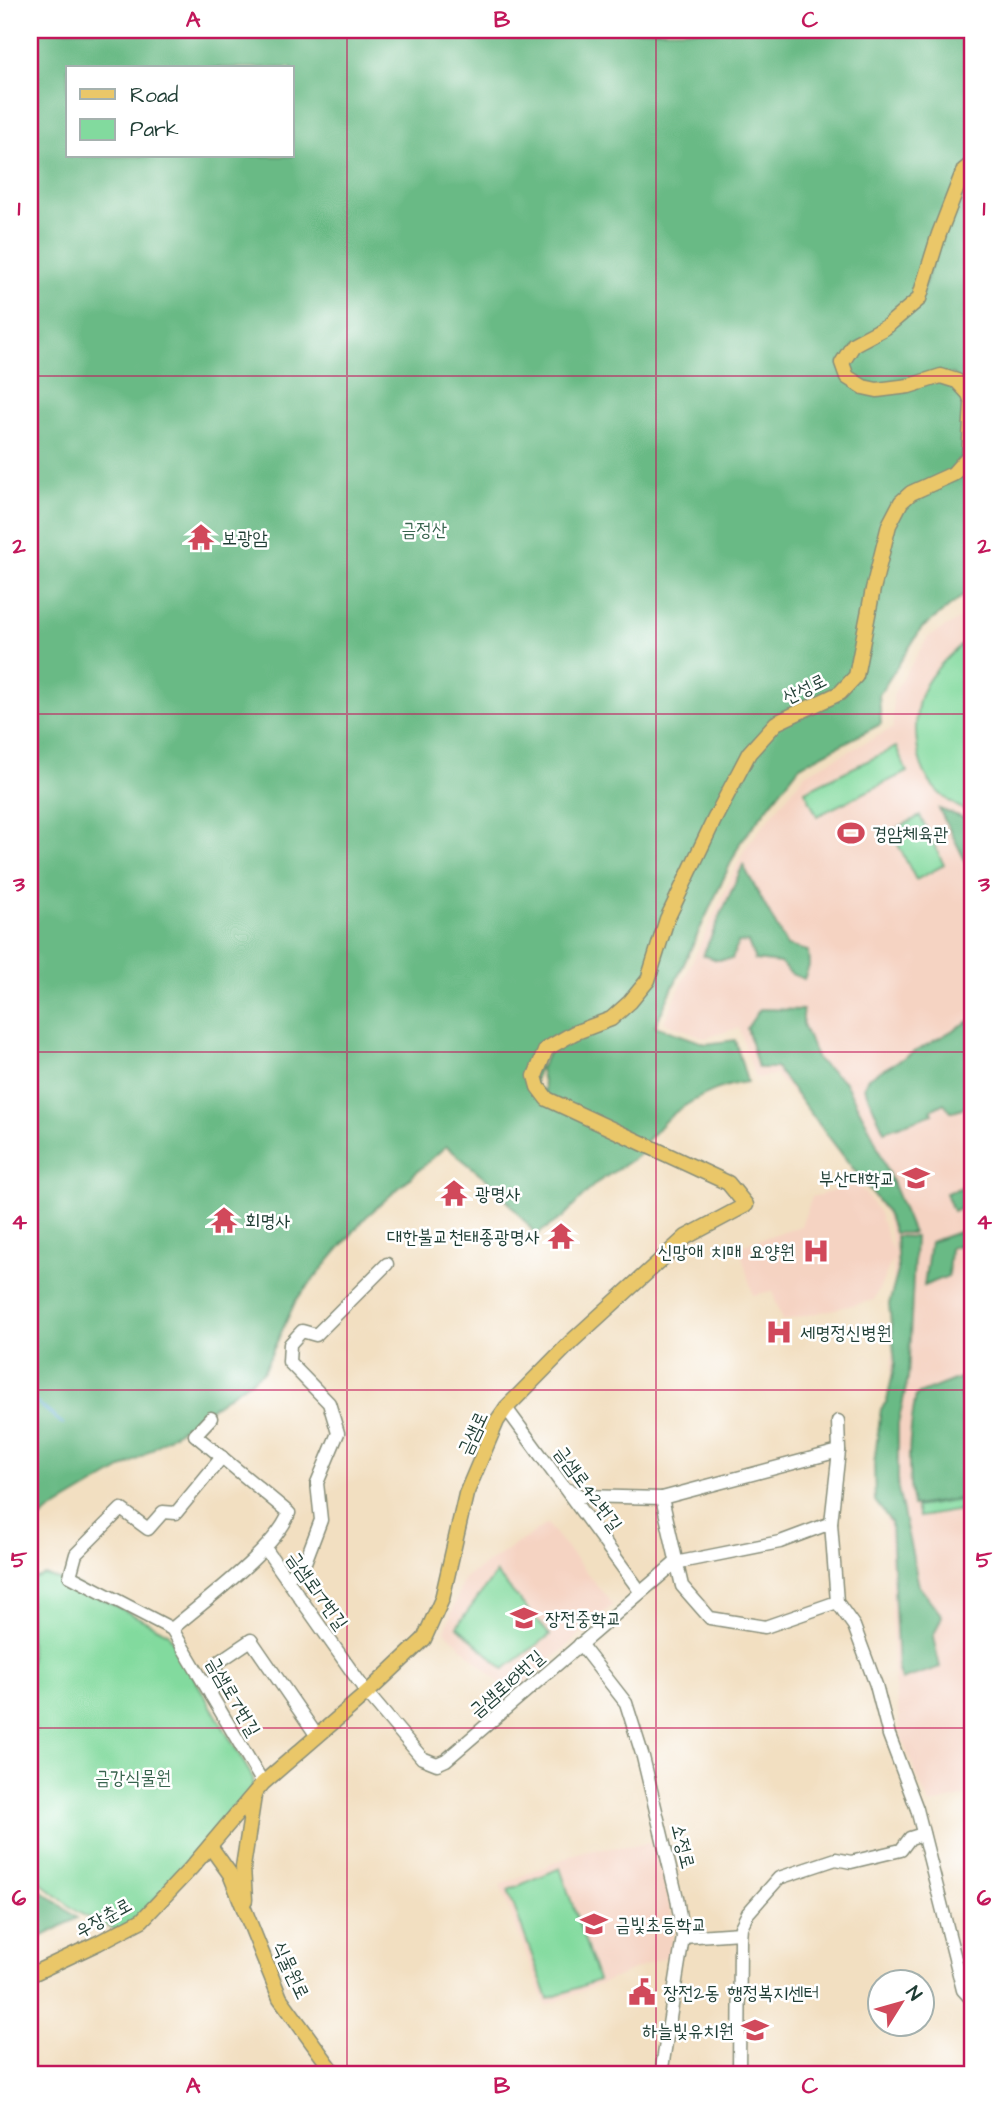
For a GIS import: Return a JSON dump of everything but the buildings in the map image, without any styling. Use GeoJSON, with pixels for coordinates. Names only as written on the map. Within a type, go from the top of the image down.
{"type":"FeatureCollection","features":[{"type":"Feature","properties":{"kind":"main road","name":"산성로"},"geometry":{"type":"LineString","coordinates":[[746,1205],[728,1183],[547,1099],[538,1087],[536,1074],[548,1047],[574,1033],[611,1019],[646,984],[667,919],[749,753],[776,723],[835,696],[849,686],[856,676],[888,525],[901,502],[911,493],[953,474],[968,458],[972,403],[957,381],[942,376],[909,386],[877,390],[863,387],[847,377],[842,363],[852,345],[886,327],[917,302],[961,177],[964,170],[973,163]]}},
{"type":"Feature","properties":{"kind":"main road","name":"금샘로"},"geometry":{"type":"LineString","coordinates":[[210,1846],[258,1788],[367,1693],[424,1639],[442,1599],[466,1494],[497,1421],[506,1408],[572,1341],[686,1237],[746,1205]]}},
{"type":"Feature","properties":{"kind":"main road","name":"식물원로"},"geometry":{"type":"LineString","coordinates":[[246,1912],[243,1867],[258,1788]]}},
{"type":"Feature","properties":{"kind":"main road","name":"식물원로"},"geometry":{"type":"LineString","coordinates":[[210,1846],[230,1874],[280,1998],[335,2074]]}},
{"type":"Feature","properties":{"kind":"main road","name":"우장춘로"},"geometry":{"type":"LineString","coordinates":[[30,1975],[142,1920],[210,1846]]}},
{"type":"Feature","properties":{"kind":"street"},"geometry":{"type":"LineString","coordinates":[[286,1578],[304,1565],[321,1520],[317,1483],[338,1433],[329,1403],[289,1362],[290,1344],[302,1331],[316,1335],[387,1264]]}},
{"type":"Feature","properties":{"kind":"street","name":"금샘로42번길"},"geometry":{"type":"LineString","coordinates":[[506,1408],[640,1591]]}},
{"type":"Feature","properties":{"kind":"street","name":"금샘로17번길"},"geometry":{"type":"LineString","coordinates":[[211,1418],[195,1435],[289,1513],[285,1525],[265,1548],[367,1693]]}},
{"type":"Feature","properties":{"kind":"street"},"geometry":{"type":"LineString","coordinates":[[838,1421],[839,1451],[831,1523],[837,1602],[854,1626],[867,1657],[889,1735],[917,1809],[963,1990],[973,2001]]}},
{"type":"Feature","properties":{"kind":"street"},"geometry":{"type":"LineString","coordinates":[[567,1489],[581,1496],[662,1498],[839,1451]]}},
{"type":"Feature","properties":{"kind":"street"},"geometry":{"type":"LineString","coordinates":[[222,1457],[176,1513],[163,1512],[148,1529],[121,1509],[76,1554],[70,1576],[172,1629],[265,1548]]}},
{"type":"Feature","properties":{"kind":"street"},"geometry":{"type":"LineString","coordinates":[[662,1498],[682,1586],[710,1618],[765,1627],[837,1602]]}},
{"type":"Feature","properties":{"kind":"street","name":"금샘로18번길"},"geometry":{"type":"LineString","coordinates":[[367,1693],[422,1758],[437,1764],[446,1760],[675,1563],[780,1542],[831,1523]]}},
{"type":"Feature","properties":{"kind":"street","name":"금샘로7번길"},"geometry":{"type":"LineString","coordinates":[[172,1629],[211,1695],[258,1788]]}},
{"type":"Feature","properties":{"kind":"street"},"geometry":{"type":"LineString","coordinates":[[211,1695],[217,1663],[251,1640],[317,1736]]}},
{"type":"Feature","properties":{"kind":"street","name":"소정로"},"geometry":{"type":"LineString","coordinates":[[580,1644],[625,1703],[643,1757],[677,1898],[683,1937],[661,2074]]}},
{"type":"Feature","properties":{"kind":"street"},"geometry":{"type":"LineString","coordinates":[[739,2074],[740,1933],[748,1913],[779,1878],[836,1859],[851,1862],[901,1850],[910,1838],[923,1834]]}},
{"type":"Feature","properties":{"kind":"street"},"geometry":{"type":"LineString","coordinates":[[683,1937],[740,1933]]}},
{"type":"Feature","properties":{"kind":"shaded area","name":"부산대학교"},"geometry":{"type":"Polygon","coordinates":[[[973,611],[973,1794],[929,1805],[901,1737],[893,1673],[890,1567],[883,1478],[894,1328],[893,1259],[874,1300],[782,1321],[772,1291],[753,1295],[739,1246],[801,1226],[812,1197],[858,1184],[878,1211],[892,1251],[885,1214],[805,1107],[775,1075],[755,1078],[739,1028],[705,1038],[664,1022],[745,848],[805,774],[893,728],[893,694],[928,637],[973,611]]]}},
{"type":"Feature","properties":{"kind":"shaded area","name":"장전중학교"},"geometry":{"type":"Polygon","coordinates":[[[547,1524],[613,1605],[512,1695],[445,1631],[464,1578],[547,1524]]]}},
{"type":"Feature","properties":{"kind":"shaded area","name":"금빛초등학교"},"geometry":{"type":"Polygon","coordinates":[[[650,1843],[658,1849],[672,1917],[674,1931],[668,1956],[546,2006],[500,1885],[580,1852],[650,1843]]]}},
{"type":"Feature","properties":{"kind":"green space","name":"금정산"},"geometry":{"type":"Polygon","coordinates":[[[30,30],[973,30],[973,160],[917,298],[840,363],[861,388],[949,379],[969,399],[967,456],[954,472],[905,494],[855,674],[839,690],[773,721],[748,753],[646,978],[609,1017],[543,1046],[534,1085],[642,1153],[595,1184],[563,1217],[536,1235],[495,1186],[446,1146],[366,1217],[296,1300],[263,1372],[138,1459],[50,1511],[30,1528],[30,30]]]}},
{"type":"Feature","properties":{"kind":"green space"},"geometry":{"type":"Polygon","coordinates":[[[973,166],[973,395],[953,374],[878,389],[847,374],[853,347],[918,304],[943,231],[973,166]]]}},
{"type":"Feature","properties":{"kind":"green space"},"geometry":{"type":"Polygon","coordinates":[[[973,426],[973,588],[921,629],[879,695],[881,724],[800,766],[740,843],[655,1026],[706,1044],[735,1040],[747,1082],[715,1090],[694,1100],[667,1119],[643,1143],[546,1095],[540,1069],[549,1051],[636,1001],[669,918],[749,757],[776,726],[846,690],[891,525],[906,498],[956,475],[973,426]]]}},
{"type":"Feature","properties":{"kind":"green space"},"geometry":{"type":"Polygon","coordinates":[[[973,636],[973,814],[947,800],[930,782],[920,759],[916,730],[919,701],[926,684],[944,661],[973,636]]]}},
{"type":"Feature","properties":{"kind":"green space"},"geometry":{"type":"Polygon","coordinates":[[[896,747],[907,772],[817,816],[805,791],[896,747]]]}},
{"type":"Feature","properties":{"kind":"green space"},"geometry":{"type":"Polygon","coordinates":[[[939,809],[973,821],[973,861],[967,864],[939,809]]]}},
{"type":"Feature","properties":{"kind":"green space"},"geometry":{"type":"Polygon","coordinates":[[[920,816],[944,865],[916,880],[891,831],[920,816]]]}},
{"type":"Feature","properties":{"kind":"green space"},"geometry":{"type":"Polygon","coordinates":[[[743,865],[787,946],[808,951],[809,966],[804,979],[791,974],[780,963],[755,960],[748,942],[738,943],[732,959],[717,960],[703,955],[743,865]]]}},
{"type":"Feature","properties":{"kind":"green space"},"geometry":{"type":"Polygon","coordinates":[[[760,1009],[803,1010],[803,1024],[817,1060],[844,1081],[871,1131],[913,1233],[894,1233],[887,1213],[776,1068],[758,1068],[747,1028],[760,1009]]]}},
{"type":"Feature","properties":{"kind":"green space"},"geometry":{"type":"Polygon","coordinates":[[[973,1019],[973,1104],[951,1112],[944,1103],[931,1110],[933,1114],[884,1131],[864,1087],[868,1078],[973,1019]]]}},
{"type":"Feature","properties":{"kind":"green space"},"geometry":{"type":"Polygon","coordinates":[[[970,1184],[973,1203],[953,1211],[946,1193],[970,1184]]]}},
{"type":"Feature","properties":{"kind":"green space"},"geometry":{"type":"Polygon","coordinates":[[[973,1227],[973,1240],[950,1248],[948,1276],[924,1286],[930,1242],[973,1227]]]}},
{"type":"Feature","properties":{"kind":"green space"},"geometry":{"type":"Polygon","coordinates":[[[896,1236],[915,1237],[908,1378],[898,1424],[898,1489],[919,1586],[942,1616],[933,1637],[940,1667],[901,1680],[898,1670],[891,1522],[875,1501],[874,1464],[881,1409],[887,1401],[895,1363],[889,1304],[898,1271],[896,1236]]]}},
{"type":"Feature","properties":{"kind":"green space"},"geometry":{"type":"Polygon","coordinates":[[[973,1372],[973,1442],[962,1397],[973,1372]]]}},
{"type":"Feature","properties":{"kind":"green space"},"geometry":{"type":"Polygon","coordinates":[[[967,1375],[960,1396],[973,1453],[973,1497],[913,1506],[909,1450],[916,1395],[967,1375]]]}},
{"type":"Feature","properties":{"kind":"green space"},"geometry":{"type":"Polygon","coordinates":[[[973,1498],[973,1508],[919,1517],[916,1507],[973,1498]]]}},
{"type":"Feature","properties":{"kind":"green space"},"geometry":{"type":"Polygon","coordinates":[[[496,1573],[550,1635],[504,1669],[457,1626],[496,1573]]]}},
{"type":"Feature","properties":{"kind":"green space","name":"금강식물원"},"geometry":{"type":"Polygon","coordinates":[[[44,1575],[76,1585],[168,1633],[253,1778],[254,1794],[123,1933],[77,1912],[30,1874],[30,1580],[44,1575]]]}},
{"type":"Feature","properties":{"kind":"green space"},"geometry":{"type":"Polygon","coordinates":[[[560,1868],[598,1980],[548,1999],[508,1890],[560,1868]]]}},
{"type":"Feature","properties":{"kind":"green space"},"geometry":{"type":"Polygon","coordinates":[[[30,1882],[77,1918],[30,1943],[30,1882]]]}},
{"type":"Feature","properties":{"kind":"waterway"},"geometry":{"type":"LineString","coordinates":[[30,1397],[63,1424]]}},
{"type":"Feature","properties":{"kind":"place","name":"보광암"},"geometry":{"type":"Point","coordinates":[201,537]}},
{"type":"Feature","properties":{"kind":"place","name":"경암체육관"},"geometry":{"type":"Point","coordinates":[851,833]}},
{"type":"Feature","properties":{"kind":"place","name":"부산대학교"},"geometry":{"type":"Point","coordinates":[916,1178]}},
{"type":"Feature","properties":{"kind":"place","name":"광명사"},"geometry":{"type":"Point","coordinates":[454,1193]}},
{"type":"Feature","properties":{"kind":"place","name":"회명사"},"geometry":{"type":"Point","coordinates":[224,1220]}},
{"type":"Feature","properties":{"kind":"place","name":"대한불교천태종광명사"},"geometry":{"type":"Point","coordinates":[561,1236]}},
{"type":"Feature","properties":{"kind":"place","name":"신망애 치매 요양원"},"geometry":{"type":"Point","coordinates":[816,1251]}},
{"type":"Feature","properties":{"kind":"place","name":"세명정신병원"},"geometry":{"type":"Point","coordinates":[779,1332]}},
{"type":"Feature","properties":{"kind":"place","name":"장전중학교"},"geometry":{"type":"Point","coordinates":[524,1618]}},
{"type":"Feature","properties":{"kind":"place","name":"금빛초등학교"},"geometry":{"type":"Point","coordinates":[594,1924]}},
{"type":"Feature","properties":{"kind":"place","name":"장전2동 행정복지센터"},"geometry":{"type":"Point","coordinates":[642,1992]}},
{"type":"Feature","properties":{"kind":"place","name":"하늘빛유치원"},"geometry":{"type":"Point","coordinates":[755,2030]}}]}
